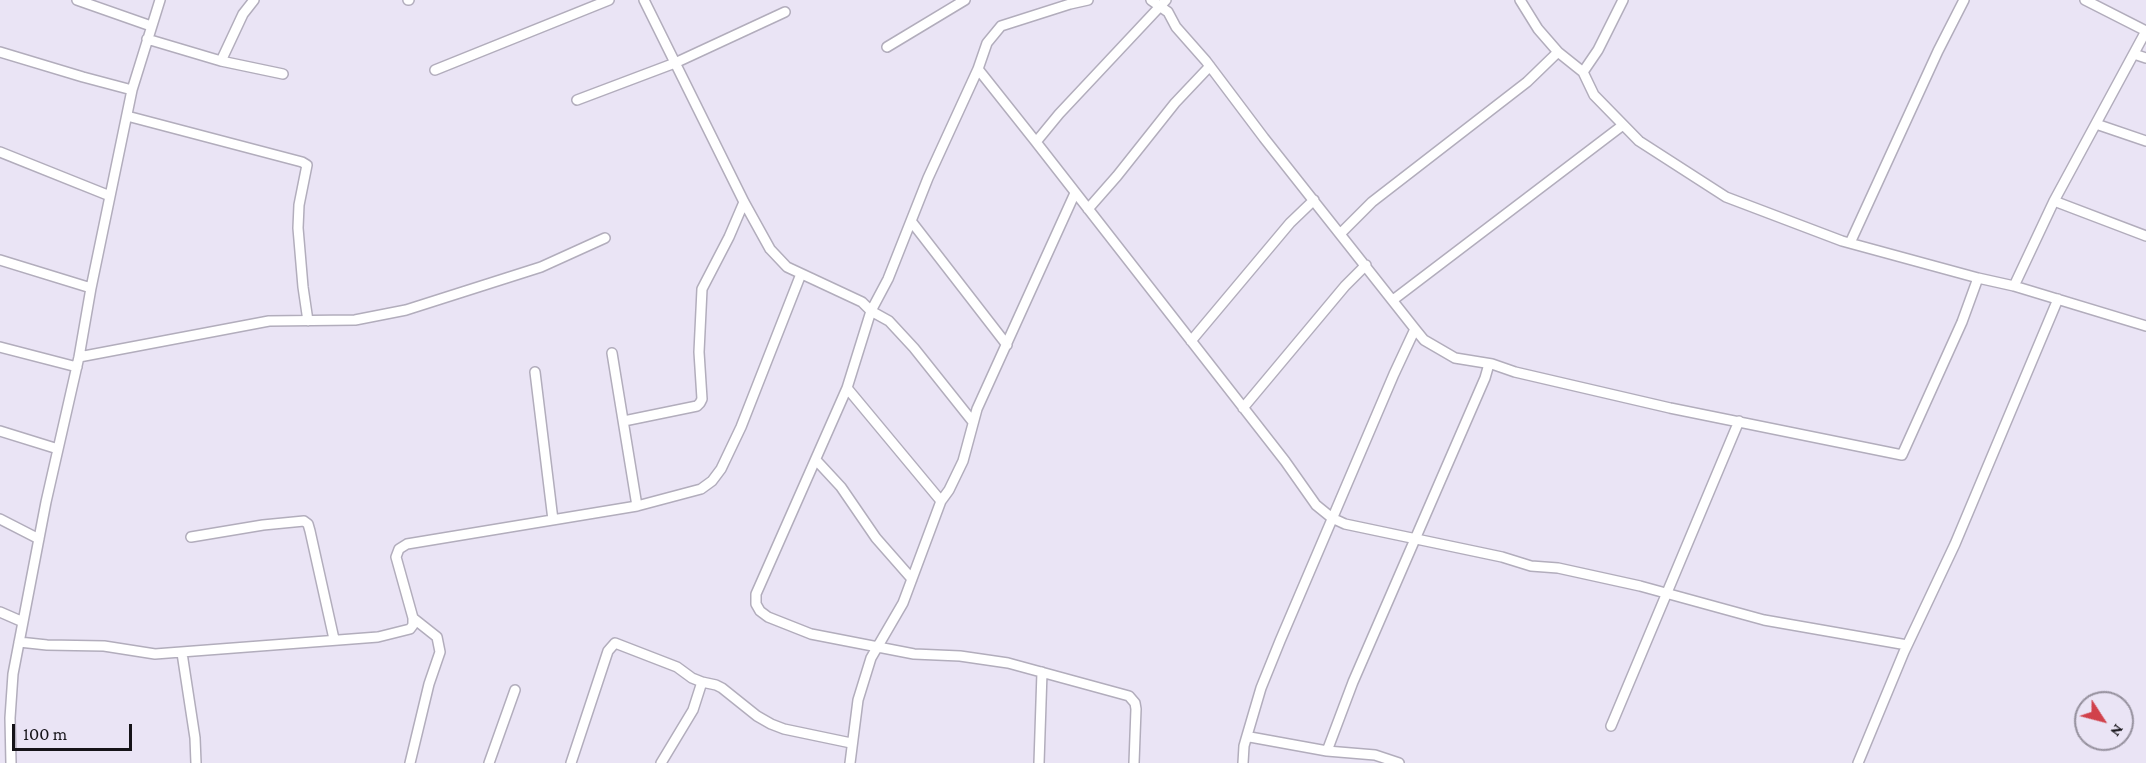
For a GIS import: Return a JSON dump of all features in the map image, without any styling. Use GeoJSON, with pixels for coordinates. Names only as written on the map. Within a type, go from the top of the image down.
{"type":"FeatureCollection","features":[{"type":"Feature","properties":{"kind":"street"},"geometry":{"type":"LineString","coordinates":[[77,0],[152,26]]}},
{"type":"Feature","properties":{"kind":"street"},"geometry":{"type":"LineString","coordinates":[[11,763],[10,718],[13,674],[39,539],[78,362],[132,90],[160,0]]}},
{"type":"Feature","properties":{"kind":"street"},"geometry":{"type":"LineString","coordinates":[[221,61],[243,14],[254,0]]}},
{"type":"Feature","properties":{"kind":"street"},"geometry":{"type":"LineString","coordinates":[[435,70],[609,0]]}},
{"type":"Feature","properties":{"kind":"street"},"geometry":{"type":"LineString","coordinates":[[644,0],[744,202],[770,249],[780,261],[801,274],[862,302],[871,311],[889,321],[914,348],[973,422]]}},
{"type":"Feature","properties":{"kind":"street"},"geometry":{"type":"LineString","coordinates":[[887,47],[965,0]]}},
{"type":"Feature","properties":{"kind":"street"},"geometry":{"type":"LineString","coordinates":[[1088,0],[1001,26],[987,43],[978,69],[928,178],[888,279],[871,311],[848,388],[756,594],[756,604],[760,611],[768,617],[811,634],[914,654],[960,656],[1008,663],[1124,694],[1132,699],[1136,709],[1134,763]]}},
{"type":"Feature","properties":{"kind":"street"},"geometry":{"type":"LineString","coordinates":[[1151,0],[1163,4],[1176,27],[1210,66],[1424,340],[1455,358],[1489,364],[1670,408],[1902,455],[1962,322],[1978,278]]}},
{"type":"Feature","properties":{"kind":"street"},"geometry":{"type":"LineString","coordinates":[[1520,0],[1538,29],[1558,52],[1582,72],[1594,95],[1639,141],[1725,197],[1850,243],[2014,286],[2146,326]]}},
{"type":"Feature","properties":{"kind":"street"},"geometry":{"type":"LineString","coordinates":[[1582,72],[1598,50],[1623,0]]}},
{"type":"Feature","properties":{"kind":"street"},"geometry":{"type":"LineString","coordinates":[[1850,243],[1938,51],[1964,0]]}},
{"type":"Feature","properties":{"kind":"street"},"geometry":{"type":"LineString","coordinates":[[2014,286],[2054,201],[2146,31],[2085,0]]}},
{"type":"Feature","properties":{"kind":"street"},"geometry":{"type":"LineString","coordinates":[[1036,142],[1163,4]]}},
{"type":"Feature","properties":{"kind":"street"},"geometry":{"type":"LineString","coordinates":[[577,100],[675,63],[785,12]]}},
{"type":"Feature","properties":{"kind":"street"},"geometry":{"type":"LineString","coordinates":[[147,39],[221,61],[283,74]]}},
{"type":"Feature","properties":{"kind":"street"},"geometry":{"type":"LineString","coordinates":[[0,52],[83,78],[132,90]]}},
{"type":"Feature","properties":{"kind":"street"},"geometry":{"type":"LineString","coordinates":[[1341,233],[1372,202],[1527,82],[1558,52]]}},
{"type":"Feature","properties":{"kind":"street"},"geometry":{"type":"LineString","coordinates":[[2134,54],[2146,58]]}},
{"type":"Feature","properties":{"kind":"street"},"geometry":{"type":"LineString","coordinates":[[1088,209],[1175,103],[1210,66]]}},
{"type":"Feature","properties":{"kind":"street"},"geometry":{"type":"LineString","coordinates":[[978,69],[1285,461],[1316,505],[1332,518],[1345,524],[1502,556],[1531,566],[1578,572],[1764,620],[1907,645]]}},
{"type":"Feature","properties":{"kind":"street"},"geometry":{"type":"LineString","coordinates":[[127,116],[307,165],[299,206],[298,228],[308,321]]}},
{"type":"Feature","properties":{"kind":"street"},"geometry":{"type":"LineString","coordinates":[[2096,124],[2146,141]]}},
{"type":"Feature","properties":{"kind":"street"},"geometry":{"type":"LineString","coordinates":[[1393,300],[1623,125]]}},
{"type":"Feature","properties":{"kind":"street"},"geometry":{"type":"LineString","coordinates":[[0,152],[110,196]]}},
{"type":"Feature","properties":{"kind":"street"},"geometry":{"type":"LineString","coordinates":[[850,763],[858,700],[878,646],[903,603],[941,501],[963,461],[977,410],[1075,193]]}},
{"type":"Feature","properties":{"kind":"street"},"geometry":{"type":"LineString","coordinates":[[1191,341],[1290,223],[1314,200]]}},
{"type":"Feature","properties":{"kind":"street"},"geometry":{"type":"LineString","coordinates":[[2054,201],[2146,236]]}},
{"type":"Feature","properties":{"kind":"street"},"geometry":{"type":"LineString","coordinates":[[624,421],[700,403],[702,399],[699,352],[702,289],[744,202]]}},
{"type":"Feature","properties":{"kind":"street"},"geometry":{"type":"LineString","coordinates":[[911,221],[1007,345]]}},
{"type":"Feature","properties":{"kind":"street"},"geometry":{"type":"LineString","coordinates":[[0,347],[78,362],[269,321],[355,320],[406,310],[541,267],[604,238]]}},
{"type":"Feature","properties":{"kind":"street"},"geometry":{"type":"LineString","coordinates":[[0,260],[91,288]]}},
{"type":"Feature","properties":{"kind":"street"},"geometry":{"type":"LineString","coordinates":[[1243,408],[1346,286],[1366,266]]}},
{"type":"Feature","properties":{"kind":"street"},"geometry":{"type":"LineString","coordinates":[[19,642],[104,646],[155,654],[378,637],[405,631],[413,625],[413,618],[396,557],[399,549],[407,544],[637,506],[701,489],[712,481],[721,469],[741,427],[801,274]]}},
{"type":"Feature","properties":{"kind":"street"},"geometry":{"type":"LineString","coordinates":[[1858,763],[1907,645],[1955,544],[2058,299]]}},
{"type":"Feature","properties":{"kind":"street"},"geometry":{"type":"LineString","coordinates":[[1243,763],[1246,739],[1265,678],[1415,329]]}},
{"type":"Feature","properties":{"kind":"street"},"geometry":{"type":"LineString","coordinates":[[612,353],[637,506]]}},
{"type":"Feature","properties":{"kind":"street"},"geometry":{"type":"LineString","coordinates":[[1327,751],[1360,666],[1463,424],[1485,378],[1489,364]]}},
{"type":"Feature","properties":{"kind":"street"},"geometry":{"type":"LineString","coordinates":[[536,372],[553,520]]}},
{"type":"Feature","properties":{"kind":"street"},"geometry":{"type":"LineString","coordinates":[[848,388],[941,501]]}},
{"type":"Feature","properties":{"kind":"street"},"geometry":{"type":"LineString","coordinates":[[1611,726],[1739,421]]}},
{"type":"Feature","properties":{"kind":"street"},"geometry":{"type":"LineString","coordinates":[[0,431],[58,449]]}},
{"type":"Feature","properties":{"kind":"street"},"geometry":{"type":"LineString","coordinates":[[816,460],[841,487],[876,538],[912,579]]}},
{"type":"Feature","properties":{"kind":"street"},"geometry":{"type":"LineString","coordinates":[[0,519],[39,539]]}},
{"type":"Feature","properties":{"kind":"street"},"geometry":{"type":"LineString","coordinates":[[191,537],[304,521],[308,524],[310,531],[334,639]]}},
{"type":"Feature","properties":{"kind":"street"},"geometry":{"type":"LineString","coordinates":[[0,612],[23,622]]}},
{"type":"Feature","properties":{"kind":"street"},"geometry":{"type":"LineString","coordinates":[[410,763],[429,684],[440,652],[437,637],[413,618]]}},
{"type":"Feature","properties":{"kind":"street"},"geometry":{"type":"LineString","coordinates":[[571,763],[608,651],[615,644],[677,667],[702,682],[716,684],[771,724],[784,729],[852,743]]}},
{"type":"Feature","properties":{"kind":"street"},"geometry":{"type":"LineString","coordinates":[[182,653],[195,738],[196,763]]}},
{"type":"Feature","properties":{"kind":"street"},"geometry":{"type":"LineString","coordinates":[[1039,763],[1042,672]]}},
{"type":"Feature","properties":{"kind":"street"},"geometry":{"type":"LineString","coordinates":[[662,763],[693,710],[702,682]]}},
{"type":"Feature","properties":{"kind":"street"},"geometry":{"type":"LineString","coordinates":[[489,763],[515,690]]}},
{"type":"Feature","properties":{"kind":"street"},"geometry":{"type":"LineString","coordinates":[[1246,739],[1250,736],[1327,751],[1375,755],[1399,763]]}}]}
